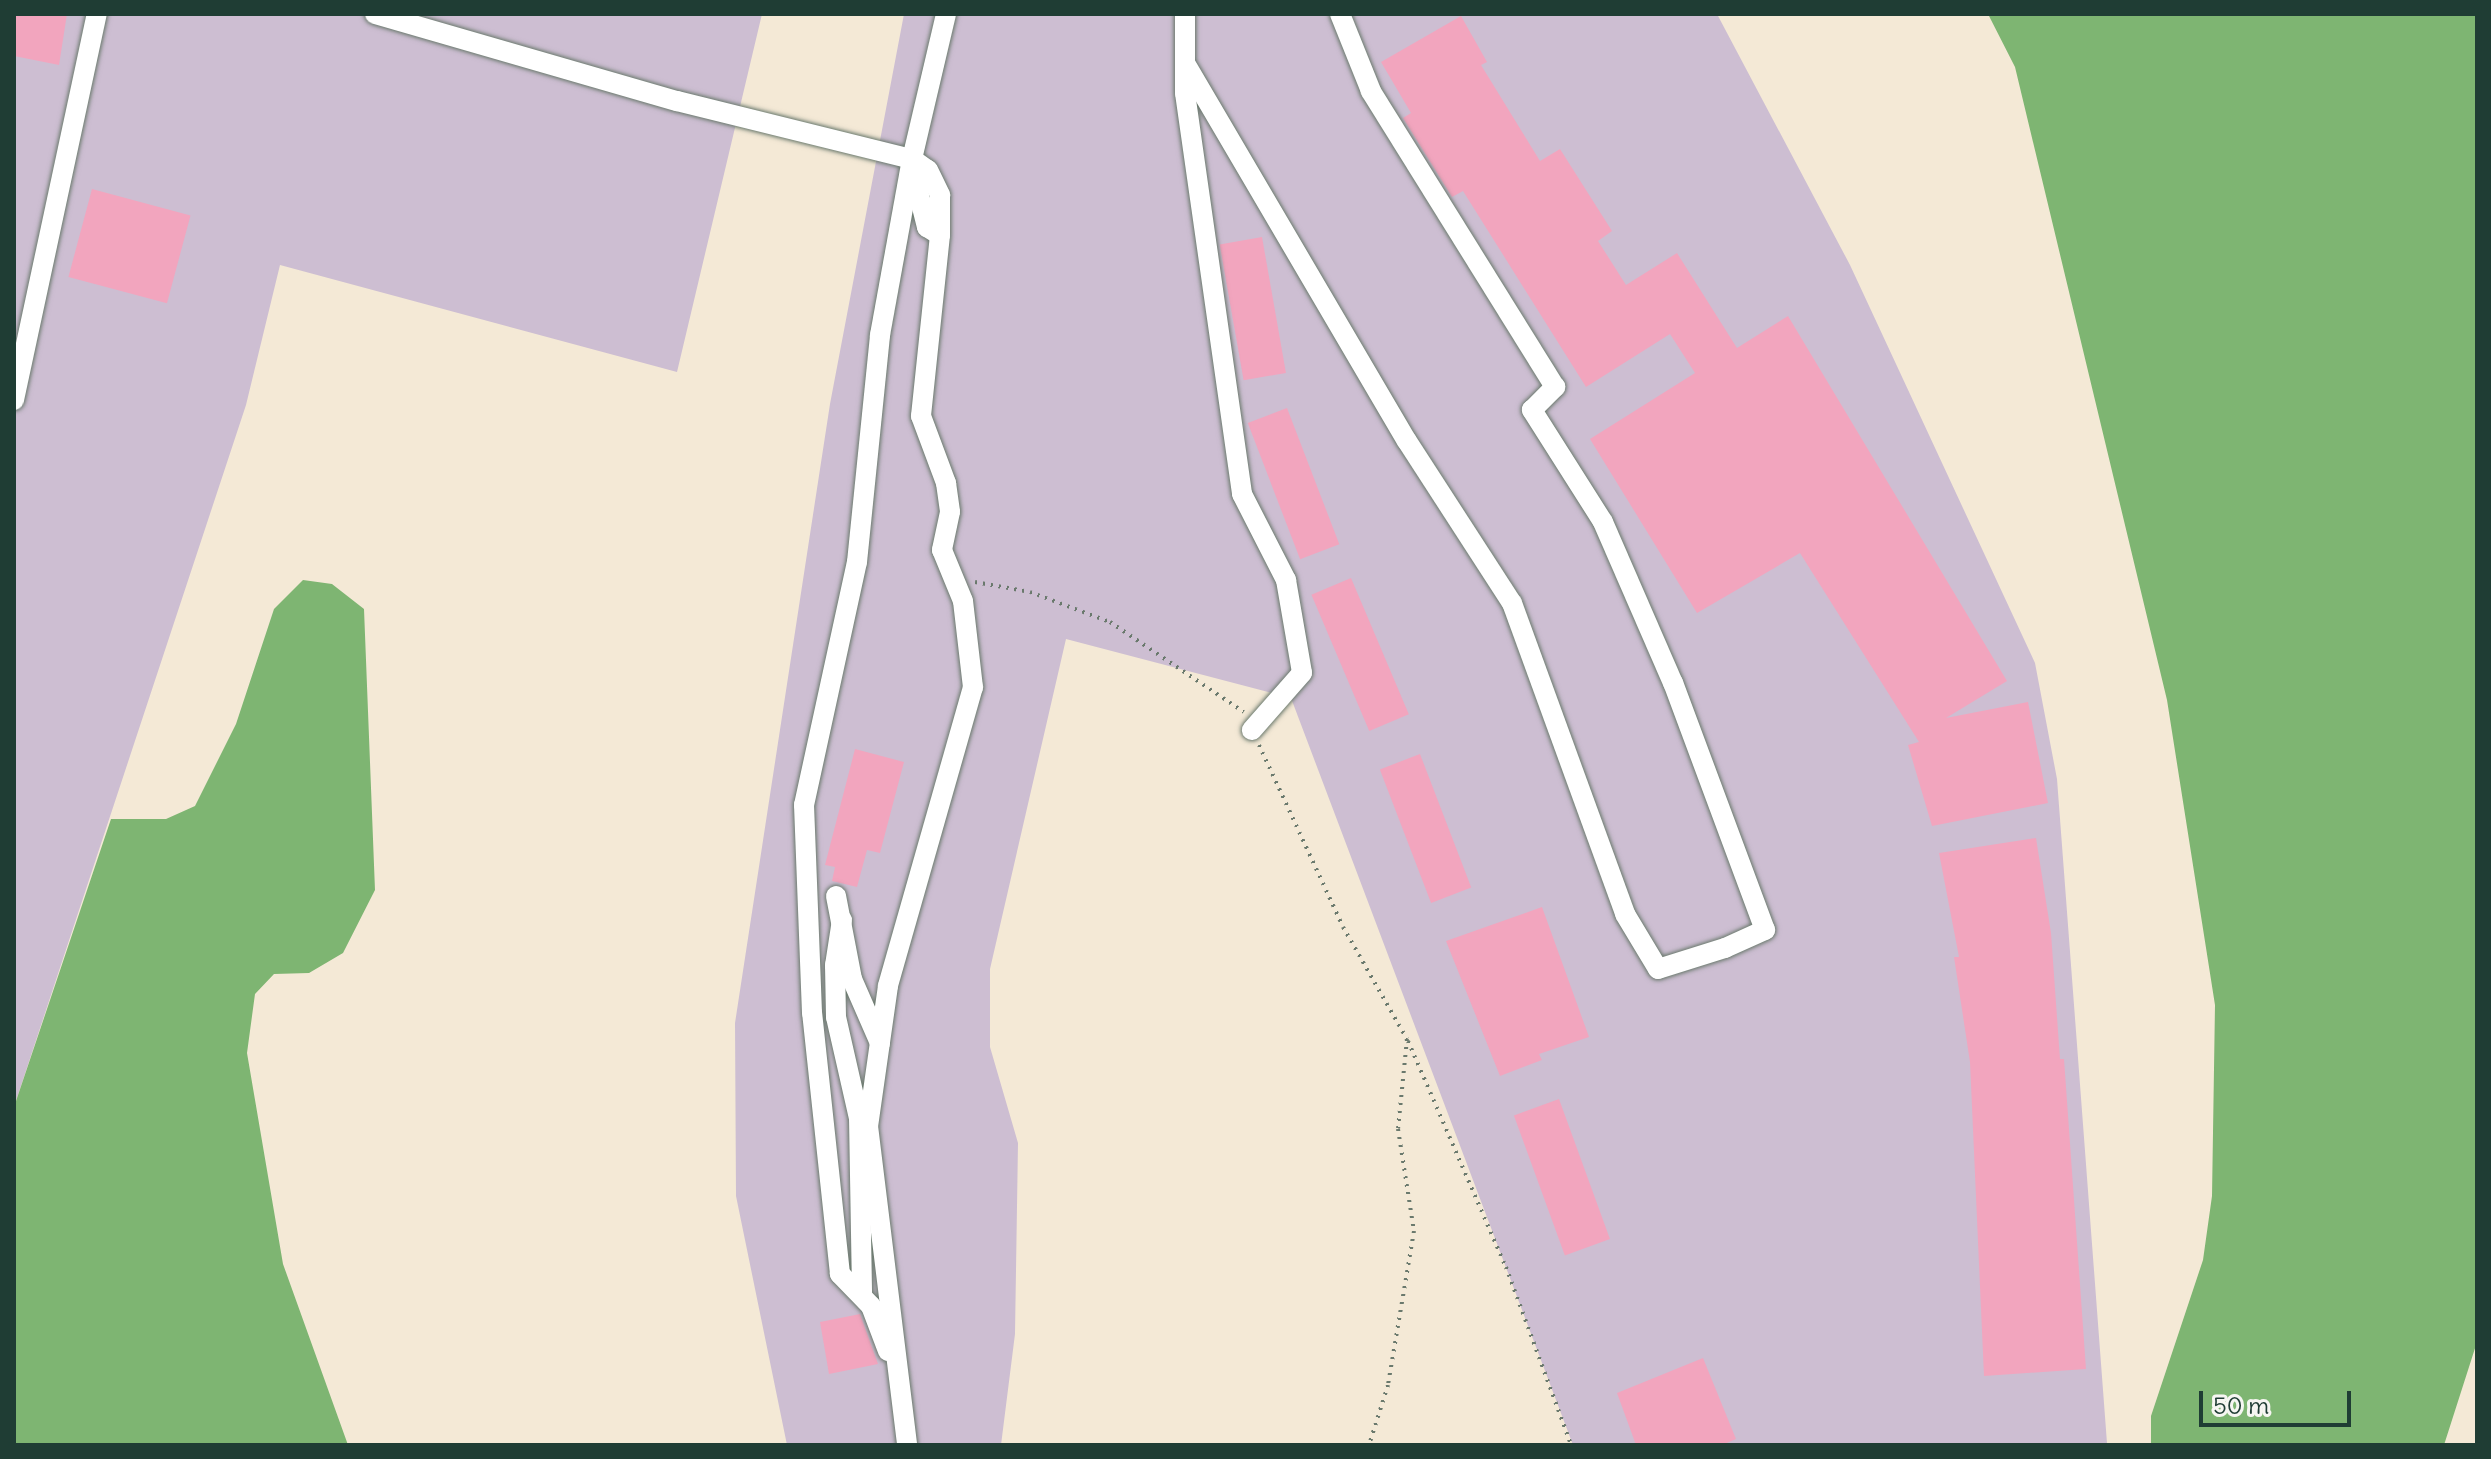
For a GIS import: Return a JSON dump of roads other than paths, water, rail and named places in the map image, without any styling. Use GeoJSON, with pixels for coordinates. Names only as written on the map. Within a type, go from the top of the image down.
{"type":"FeatureCollection","features":[{"type":"Feature","properties":{"kind":"street"},"geometry":{"type":"LineString","coordinates":[[14,400],[86,45],[97,14]]}},
{"type":"Feature","properties":{"kind":"street"},"geometry":{"type":"LineString","coordinates":[[375,14],[677,101],[912,159],[928,170],[940,195],[940,235],[921,416],[946,483],[950,512],[942,550],[963,601],[973,687],[888,986],[868,1126],[907,1445]]}},
{"type":"Feature","properties":{"kind":"street"},"geometry":{"type":"LineString","coordinates":[[900,1379],[871,1306],[840,1274],[812,1013],[804,805],[838,668],[857,562],[880,335],[912,159],[946,14]]}},
{"type":"Feature","properties":{"kind":"street"},"geometry":{"type":"LineString","coordinates":[[1185,14],[1185,63],[1211,300],[1242,494],[1286,580],[1302,673],[1252,730]]}},
{"type":"Feature","properties":{"kind":"street"},"geometry":{"type":"LineString","coordinates":[[1185,63],[1407,441],[1512,603],[1625,914],[1658,969],[1725,948],[1765,930],[1673,683],[1603,522],[1532,410],[1555,387],[1371,91],[1340,14]]}},
{"type":"Feature","properties":{"kind":"street"},"geometry":{"type":"LineString","coordinates":[[836,896],[852,979],[880,1043]]}},
{"type":"Feature","properties":{"kind":"street"},"geometry":{"type":"LineString","coordinates":[[842,920],[835,965],[836,1017],[859,1118],[862,1296]]}}]}
